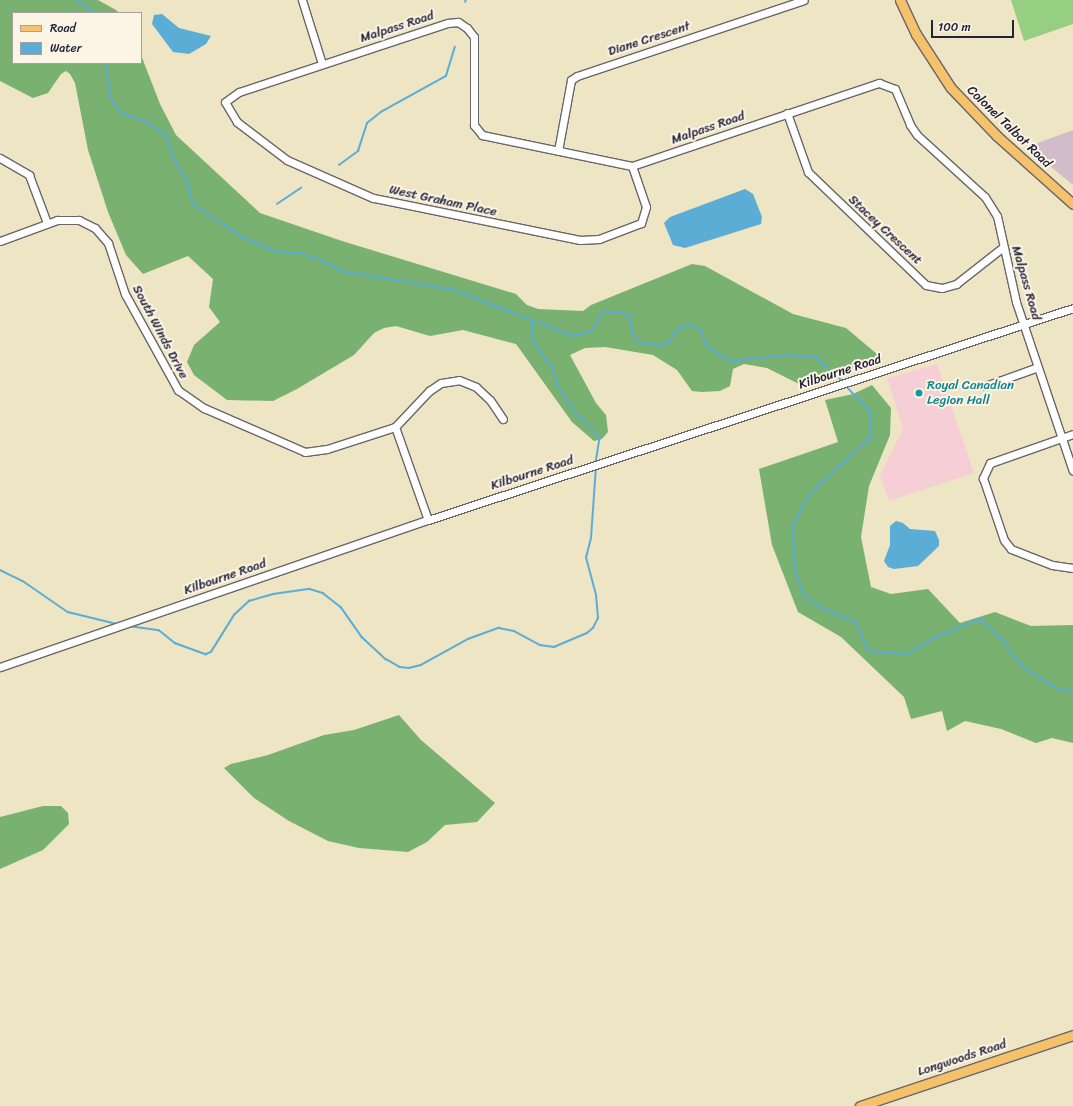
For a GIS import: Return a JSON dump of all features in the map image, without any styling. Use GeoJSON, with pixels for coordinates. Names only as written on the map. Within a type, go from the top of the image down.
{"type":"FeatureCollection","features":[{"type":"Feature","properties":{"kind":"main road","name":"Colonel Talbot Road"},"geometry":{"type":"LineString","coordinates":[[900,0],[916,34],[951,88],[997,136],[1073,204]]}},
{"type":"Feature","properties":{"kind":"main road","name":"Longwoods Road"},"geometry":{"type":"LineString","coordinates":[[860,1106],[1073,1035]]}},
{"type":"Feature","properties":{"kind":"street"},"geometry":{"type":"LineString","coordinates":[[302,0],[322,64]]}},
{"type":"Feature","properties":{"kind":"street","name":"Diane Crescent"},"geometry":{"type":"LineString","coordinates":[[558,151],[571,80],[577,76],[804,0]]}},
{"type":"Feature","properties":{"kind":"street","name":"Malpass Road"},"geometry":{"type":"LineString","coordinates":[[239,92],[448,23],[458,22],[467,28],[474,37],[474,125],[482,135],[632,166],[879,83],[895,89],[910,124],[918,135],[985,197],[997,216],[1016,302],[1025,324],[1073,471]]}},
{"type":"Feature","properties":{"kind":"street","name":"West Graham Place"},"geometry":{"type":"LineString","coordinates":[[239,92],[225,102],[237,122],[287,160],[373,198],[545,234],[580,240],[599,239],[641,223],[646,212],[646,207],[632,166]]}},
{"type":"Feature","properties":{"kind":"street","name":"Stacey Crescent"},"geometry":{"type":"LineString","coordinates":[[787,113],[808,172],[926,285],[942,288],[956,284],[1003,247]]}},
{"type":"Feature","properties":{"kind":"street"},"geometry":{"type":"LineString","coordinates":[[0,158],[29,175],[47,223]]}},
{"type":"Feature","properties":{"kind":"street","name":"South Winds Drive"},"geometry":{"type":"LineString","coordinates":[[0,241],[57,220],[79,220],[96,228],[108,243],[125,294],[178,390],[204,408],[305,452],[327,449],[395,427]]}},
{"type":"Feature","properties":{"kind":"street","name":"Kilbourne Road"},"geometry":{"type":"LineString","coordinates":[[0,667],[428,520],[1073,308]]}},
{"type":"Feature","properties":{"kind":"street"},"geometry":{"type":"LineString","coordinates":[[985,386],[1038,367]]}},
{"type":"Feature","properties":{"kind":"street"},"geometry":{"type":"LineString","coordinates":[[428,520],[395,427],[429,391],[441,383],[459,380],[476,387],[490,400],[502,419]]}},
{"type":"Feature","properties":{"kind":"street"},"geometry":{"type":"LineString","coordinates":[[1073,434],[990,463],[983,478],[1004,540],[1011,550],[1052,565],[1073,568]]}},
{"type":"Feature","properties":{"kind":"shaded area"},"geometry":{"type":"Polygon","coordinates":[[[1073,130],[1073,185],[1027,147],[1073,130]]]}},
{"type":"Feature","properties":{"kind":"shaded area"},"geometry":{"type":"Polygon","coordinates":[[[937,364],[974,473],[889,501],[880,475],[903,429],[887,378],[937,364]]]}},
{"type":"Feature","properties":{"kind":"green space"},"geometry":{"type":"Polygon","coordinates":[[[0,0],[98,0],[118,12],[12,12],[12,64],[142,64],[142,58],[160,104],[176,135],[260,213],[342,241],[516,294],[527,305],[538,309],[583,311],[591,305],[692,264],[705,266],[793,314],[846,328],[883,359],[801,385],[767,368],[744,364],[733,369],[730,386],[720,391],[702,392],[692,391],[677,370],[653,355],[605,347],[585,348],[570,355],[596,403],[606,415],[608,432],[602,439],[594,441],[572,422],[516,344],[463,330],[430,336],[396,326],[384,328],[374,333],[354,355],[297,389],[273,401],[227,400],[194,375],[187,362],[194,345],[220,322],[209,307],[213,279],[188,256],[143,274],[126,255],[108,212],[88,150],[75,83],[70,74],[66,71],[61,74],[48,93],[33,98],[0,81],[0,0]]]}},
{"type":"Feature","properties":{"kind":"green space"},"geometry":{"type":"Polygon","coordinates":[[[1011,0],[1073,0],[1073,24],[1024,41],[1011,0]]]}},
{"type":"Feature","properties":{"kind":"green space"},"geometry":{"type":"Polygon","coordinates":[[[872,385],[891,408],[890,435],[869,486],[861,537],[871,587],[891,594],[928,589],[960,623],[995,612],[1031,626],[1073,625],[1073,743],[1052,738],[1036,743],[1001,729],[965,721],[947,731],[942,711],[911,719],[904,697],[841,637],[798,612],[772,545],[759,469],[838,442],[825,400],[853,394],[872,385]]]}},
{"type":"Feature","properties":{"kind":"green space"},"geometry":{"type":"Polygon","coordinates":[[[399,715],[421,740],[495,803],[477,822],[445,825],[427,842],[408,852],[359,848],[328,841],[289,821],[254,798],[224,768],[231,764],[268,755],[324,735],[354,730],[399,715]]]}},
{"type":"Feature","properties":{"kind":"green space"},"geometry":{"type":"Polygon","coordinates":[[[43,806],[61,806],[68,813],[69,824],[43,850],[0,869],[0,817],[43,806]]]}},
{"type":"Feature","properties":{"kind":"water"},"geometry":{"type":"Polygon","coordinates":[[[162,14],[179,28],[211,36],[206,44],[189,54],[173,52],[152,24],[154,15],[162,14]]]}},
{"type":"Feature","properties":{"kind":"water"},"geometry":{"type":"Polygon","coordinates":[[[745,189],[753,194],[762,217],[761,224],[685,248],[673,245],[664,223],[670,217],[745,189]]]}},
{"type":"Feature","properties":{"kind":"water"},"geometry":{"type":"Polygon","coordinates":[[[896,521],[903,523],[910,529],[935,531],[939,540],[939,546],[918,566],[894,569],[888,567],[884,561],[890,545],[890,526],[896,521]]]}},
{"type":"Feature","properties":{"kind":"waterway"},"geometry":{"type":"LineString","coordinates":[[77,0],[94,12]]}},
{"type":"Feature","properties":{"kind":"waterway"},"geometry":{"type":"LineString","coordinates":[[339,165],[358,151],[367,123],[381,112],[446,76],[455,47]]}},
{"type":"Feature","properties":{"kind":"waterway"},"geometry":{"type":"LineString","coordinates":[[106,64],[111,98],[120,112],[148,123],[166,134],[173,157],[188,182],[193,204],[241,236],[275,251],[300,253],[322,260],[342,271],[455,290],[573,336],[592,331],[602,313],[620,312],[631,316],[631,328],[636,340],[648,345],[666,345],[678,329],[690,324],[702,331],[707,346],[731,361],[787,355],[816,357],[843,381]]}},
{"type":"Feature","properties":{"kind":"waterway"},"geometry":{"type":"LineString","coordinates":[[277,204],[301,188]]}},
{"type":"Feature","properties":{"kind":"waterway"},"geometry":{"type":"LineString","coordinates":[[532,320],[534,342],[552,367],[559,387],[576,413],[600,438],[596,463]]}},
{"type":"Feature","properties":{"kind":"waterway"},"geometry":{"type":"LineString","coordinates":[[846,386],[870,411],[871,438],[809,495],[793,526],[796,573],[805,596],[822,608],[856,622],[869,651],[907,654],[932,639],[980,619],[1001,637],[1015,658],[1028,670],[1059,689],[1073,691]]}},
{"type":"Feature","properties":{"kind":"waterway"},"geometry":{"type":"LineString","coordinates":[[129,626],[159,630],[175,643],[206,654],[211,652],[234,615],[249,601],[273,594],[310,589],[323,593],[341,607],[362,637],[386,659],[400,667],[409,668],[421,665],[468,639],[499,628],[514,631],[540,645],[554,647],[587,633],[593,628],[598,618],[596,595],[586,558],[591,538],[596,467]]}},
{"type":"Feature","properties":{"kind":"waterway"},"geometry":{"type":"LineString","coordinates":[[0,570],[23,581],[68,612],[117,624]]}},
{"type":"Feature","properties":{"kind":"place","name":"Royal Canadian Legion Hall"},"geometry":{"type":"Point","coordinates":[919,393]}}]}
